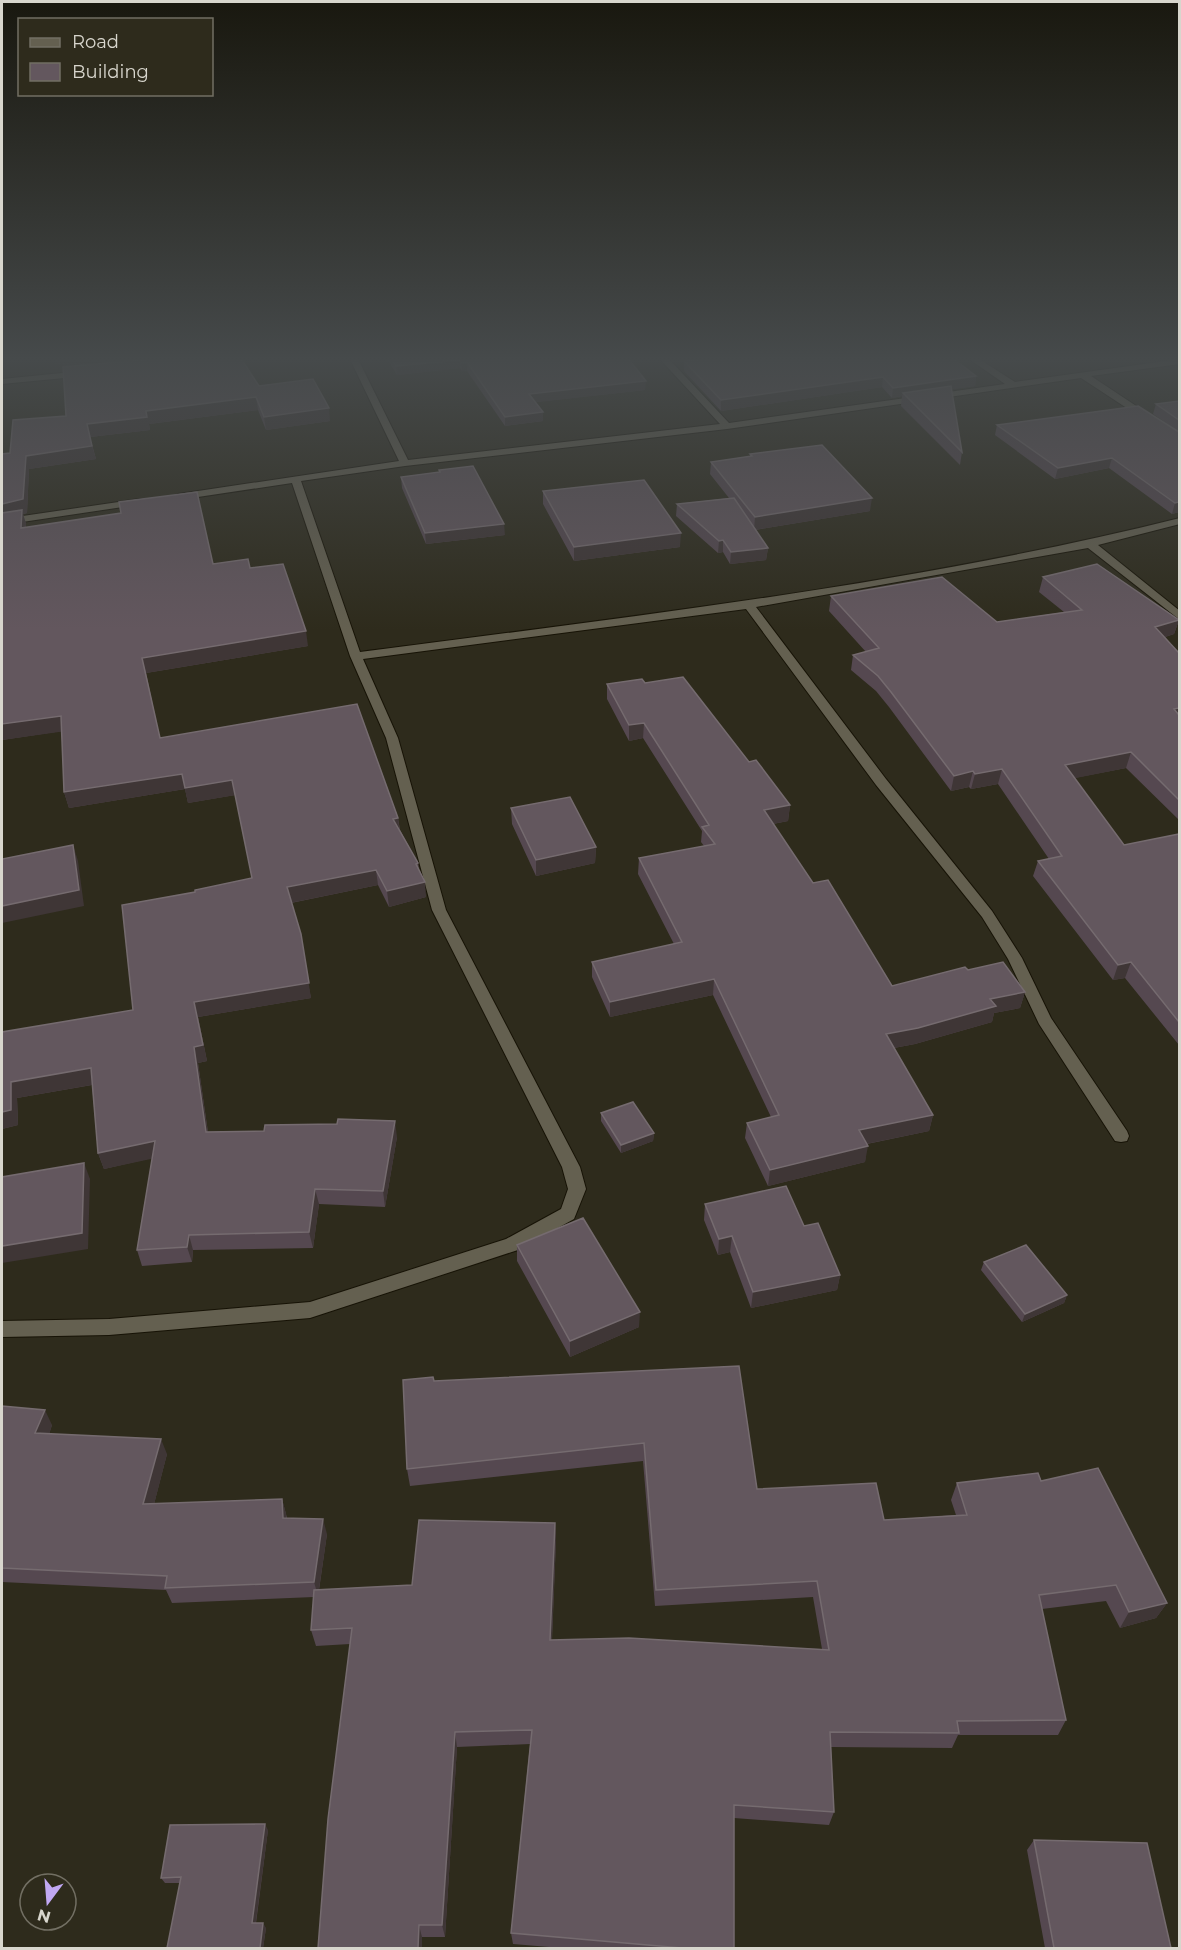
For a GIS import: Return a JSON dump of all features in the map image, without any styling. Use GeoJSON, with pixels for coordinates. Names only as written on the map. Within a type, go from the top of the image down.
{"type":"FeatureCollection","features":[{"type":"Feature","properties":{"kind":"street"},"geometry":{"type":"LineString","coordinates":[[397,448],[405,464]]}},
{"type":"Feature","properties":{"kind":"street"},"geometry":{"type":"LineString","coordinates":[[166,498],[405,464],[541,448]]}},
{"type":"Feature","properties":{"kind":"street"},"geometry":{"type":"LineString","coordinates":[[2,1329],[109,1327],[310,1310],[512,1245],[568,1214],[577,1189],[571,1167],[439,910],[392,738],[356,656],[296,480]]}},
{"type":"Feature","properties":{"kind":"street"},"geometry":{"type":"LineString","coordinates":[[2,522],[155,500]]}},
{"type":"Feature","properties":{"kind":"street"},"geometry":{"type":"LineString","coordinates":[[356,656],[749,605],[1090,544],[1179,521]]}},
{"type":"Feature","properties":{"kind":"street"},"geometry":{"type":"LineString","coordinates":[[1090,544],[1179,617]]}},
{"type":"Feature","properties":{"kind":"street"},"geometry":{"type":"LineString","coordinates":[[749,605],[825,703],[881,782],[987,914],[1015,958],[1044,1020],[1121,1136]]}},
{"type":"Feature","properties":{"kind":"building"},"geometry":{"type":"Polygon","coordinates":[[[10,448],[79,448],[26,456],[23,499],[2,504],[2,454],[10,453],[10,448]]]}},
{"type":"Feature","properties":{"kind":"building"},"geometry":{"type":"Polygon","coordinates":[[[798,448],[825,448],[872,498],[755,517],[711,462],[752,456],[750,454],[798,448]]]}},
{"type":"Feature","properties":{"kind":"building"},"geometry":{"type":"Polygon","coordinates":[[[1030,448],[1179,448],[1179,502],[1175,503],[1112,458],[1058,468],[1030,448]]]}},
{"type":"Feature","properties":{"kind":"building"},"geometry":{"type":"Polygon","coordinates":[[[473,466],[504,524],[425,533],[401,477],[473,466]]]}},
{"type":"Feature","properties":{"kind":"building"},"geometry":{"type":"Polygon","coordinates":[[[644,480],[681,533],[574,547],[543,491],[644,480]]]}},
{"type":"Feature","properties":{"kind":"building"},"geometry":{"type":"Polygon","coordinates":[[[197,492],[213,564],[248,559],[250,568],[283,564],[306,631],[142,658],[160,738],[357,704],[398,818],[393,819],[418,863],[416,864],[425,882],[387,891],[376,870],[287,887],[301,934],[309,983],[194,1002],[203,1045],[194,1047],[206,1132],[264,1131],[265,1125],[337,1124],[338,1119],[395,1121],[383,1191],[315,1189],[309,1232],[189,1235],[187,1247],[137,1250],[155,1141],[98,1153],[91,1068],[11,1082],[11,1110],[2,1112],[2,1032],[133,1010],[122,905],[195,892],[195,890],[252,878],[232,780],[185,788],[182,774],[64,792],[61,716],[2,724],[2,513],[22,510],[21,528],[121,513],[119,502],[197,492]]]}},
{"type":"Feature","properties":{"kind":"building"},"geometry":{"type":"Polygon","coordinates":[[[734,498],[768,548],[731,552],[723,540],[719,541],[677,504],[734,498]]]}},
{"type":"Feature","properties":{"kind":"building"},"geometry":{"type":"Polygon","coordinates":[[[1097,564],[1179,620],[1155,627],[1179,653],[1179,708],[1174,709],[1179,715],[1179,800],[1131,752],[1065,765],[1124,845],[1179,834],[1179,1022],[1131,962],[1118,965],[1038,861],[1062,856],[1002,769],[975,774],[973,771],[954,776],[878,676],[853,655],[879,648],[831,596],[942,577],[997,622],[1082,610],[1043,577],[1097,564]]]}},
{"type":"Feature","properties":{"kind":"building"},"geometry":{"type":"Polygon","coordinates":[[[683,677],[749,762],[756,760],[790,805],[764,810],[813,883],[828,880],[892,986],[965,967],[968,970],[1003,962],[1025,992],[990,999],[996,1006],[918,1028],[886,1034],[933,1115],[859,1130],[868,1146],[770,1170],[747,1123],[779,1115],[714,979],[610,1002],[592,962],[682,942],[639,858],[715,844],[702,827],[709,825],[644,723],[629,725],[607,684],[642,679],[645,683],[683,677]]]}},
{"type":"Feature","properties":{"kind":"building"},"geometry":{"type":"Polygon","coordinates":[[[570,797],[596,847],[536,860],[511,808],[570,797]]]}},
{"type":"Feature","properties":{"kind":"building"},"geometry":{"type":"Polygon","coordinates":[[[73,845],[79,890],[2,906],[2,859],[73,845]]]}},
{"type":"Feature","properties":{"kind":"building"},"geometry":{"type":"Polygon","coordinates":[[[633,1102],[654,1133],[621,1145],[601,1113],[633,1102]]]}},
{"type":"Feature","properties":{"kind":"building"},"geometry":{"type":"Polygon","coordinates":[[[84,1163],[82,1233],[2,1246],[2,1177],[84,1163]]]}},
{"type":"Feature","properties":{"kind":"building"},"geometry":{"type":"Polygon","coordinates":[[[786,1186],[804,1226],[818,1223],[840,1275],[753,1292],[732,1236],[719,1239],[705,1204],[786,1186]]]}},
{"type":"Feature","properties":{"kind":"building"},"geometry":{"type":"Polygon","coordinates":[[[583,1218],[640,1312],[570,1341],[517,1245],[583,1218]]]}},
{"type":"Feature","properties":{"kind":"building"},"geometry":{"type":"Polygon","coordinates":[[[1026,1245],[1067,1295],[1025,1314],[984,1262],[1026,1245]]]}},
{"type":"Feature","properties":{"kind":"building"},"geometry":{"type":"Polygon","coordinates":[[[739,1366],[757,1489],[876,1483],[884,1520],[967,1515],[957,1483],[1038,1473],[1041,1481],[1098,1468],[1167,1603],[1129,1612],[1116,1585],[1039,1595],[1066,1720],[957,1721],[959,1733],[830,1732],[834,1812],[734,1805],[734,1948],[682,1948],[511,1933],[532,1730],[455,1732],[442,1925],[419,1925],[418,1948],[318,1948],[328,1819],[352,1628],[311,1630],[314,1590],[412,1585],[419,1520],[555,1523],[550,1640],[629,1638],[829,1650],[817,1581],[656,1590],[644,1443],[407,1469],[403,1380],[433,1377],[434,1381],[739,1366]]]}},
{"type":"Feature","properties":{"kind":"building"},"geometry":{"type":"Polygon","coordinates":[[[2,1406],[45,1410],[35,1433],[161,1439],[143,1504],[282,1499],[283,1518],[323,1519],[314,1582],[165,1588],[167,1576],[2,1568],[2,1406]]]}},
{"type":"Feature","properties":{"kind":"building"},"geometry":{"type":"Polygon","coordinates":[[[265,1824],[252,1923],[263,1923],[260,1948],[167,1948],[181,1877],[161,1878],[170,1825],[265,1824]]]}},
{"type":"Feature","properties":{"kind":"building"},"geometry":{"type":"Polygon","coordinates":[[[1034,1840],[1147,1843],[1171,1948],[1054,1948],[1034,1840]]]}}]}
